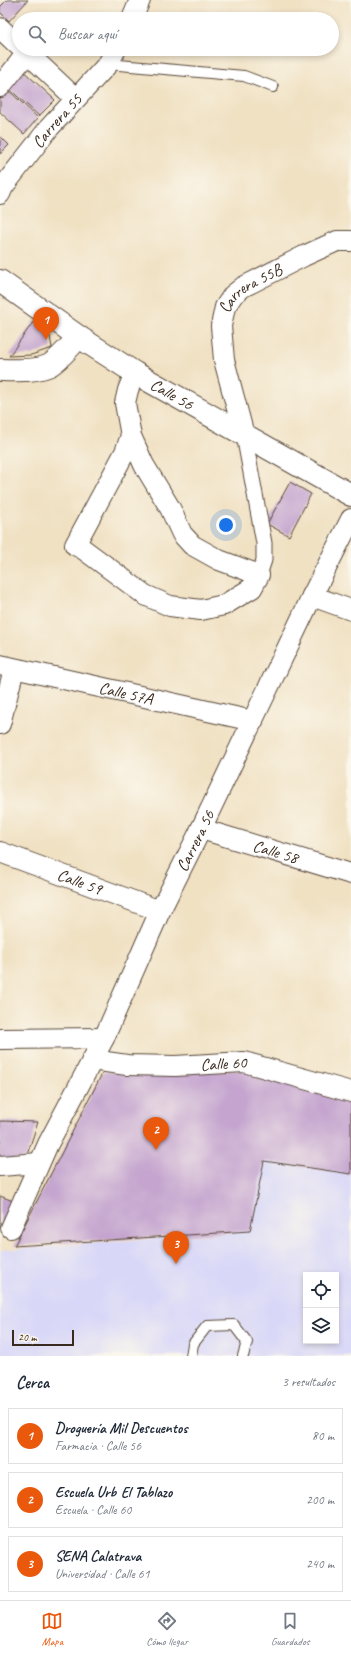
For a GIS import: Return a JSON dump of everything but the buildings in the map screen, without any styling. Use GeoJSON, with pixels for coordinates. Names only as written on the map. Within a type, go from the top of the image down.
{"type":"FeatureCollection","features":[{"type":"Feature","properties":{"kind":"street"},"geometry":{"type":"LineString","coordinates":[[135,12],[140,0]]}},
{"type":"Feature","properties":{"kind":"street"},"geometry":{"type":"LineString","coordinates":[[0,28],[12,39]]}},
{"type":"Feature","properties":{"kind":"street"},"geometry":{"type":"LineString","coordinates":[[0,87],[19,56]]}},
{"type":"Feature","properties":{"kind":"street"},"geometry":{"type":"LineString","coordinates":[[30,56],[75,98]]}},
{"type":"Feature","properties":{"kind":"street","name":"Carrera 55"},"geometry":{"type":"LineString","coordinates":[[0,194],[3,187],[40,140],[112,56]]}},
{"type":"Feature","properties":{"kind":"street","name":"Carrera 55B"},"geometry":{"type":"LineString","coordinates":[[244,435],[224,360],[221,326],[225,307],[233,295],[243,287],[337,241],[351,241]]}},
{"type":"Feature","properties":{"kind":"street","name":"Calle 56"},"geometry":{"type":"LineString","coordinates":[[0,281],[79,337],[135,373],[351,495]]}},
{"type":"Feature","properties":{"kind":"street"},"geometry":{"type":"LineString","coordinates":[[0,370],[37,369],[49,365],[60,357],[79,337]]}},
{"type":"Feature","properties":{"kind":"street"},"geometry":{"type":"LineString","coordinates":[[135,373],[128,390],[125,403],[131,436],[144,465],[170,508],[182,534],[192,545],[219,560],[259,575]]}},
{"type":"Feature","properties":{"kind":"street"},"geometry":{"type":"LineString","coordinates":[[131,436],[125,452],[75,545],[89,553],[145,595],[170,606],[201,610],[224,604],[252,588],[259,575],[264,560],[264,543],[244,435]]}},
{"type":"Feature","properties":{"kind":"street","name":"Carrera 56"},"geometry":{"type":"LineString","coordinates":[[11,1228],[48,1144],[104,1038],[160,911],[201,829],[312,596],[351,519]]}},
{"type":"Feature","properties":{"kind":"street"},"geometry":{"type":"LineString","coordinates":[[312,596],[351,610]]}},
{"type":"Feature","properties":{"kind":"street"},"geometry":{"type":"LineString","coordinates":[[0,724],[7,667]]}},
{"type":"Feature","properties":{"kind":"street","name":"Calle 57A"},"geometry":{"type":"LineString","coordinates":[[7,667],[253,721]]}},
{"type":"Feature","properties":{"kind":"street","name":"Calle 58"},"geometry":{"type":"LineString","coordinates":[[201,829],[351,874]]}},
{"type":"Feature","properties":{"kind":"street","name":"Calle 59"},"geometry":{"type":"LineString","coordinates":[[0,852],[160,911]]}},
{"type":"Feature","properties":{"kind":"street"},"geometry":{"type":"LineString","coordinates":[[0,1039],[104,1038]]}},
{"type":"Feature","properties":{"kind":"street","name":"Calle 60"},"geometry":{"type":"LineString","coordinates":[[92,1060],[127,1065],[175,1066],[244,1062],[351,1092]]}},
{"type":"Feature","properties":{"kind":"street"},"geometry":{"type":"LineString","coordinates":[[0,1166],[39,1163]]}},
{"type":"Feature","properties":{"kind":"lane"},"geometry":{"type":"LineString","coordinates":[[112,56],[244,76],[274,87]]}},
{"type":"Feature","properties":{"kind":"lane"},"geometry":{"type":"LineString","coordinates":[[191,1356],[194,1344],[207,1326],[234,1325],[247,1342],[243,1356]]}},
{"type":"Feature","properties":{"kind":"shaded area"},"geometry":{"type":"Polygon","coordinates":[[[264,1161],[351,1174],[351,1356],[0,1356],[0,1252],[2,1250],[250,1231],[264,1161]]]}},
{"type":"Feature","properties":{"kind":"place","name":"Droguería Mil Descuentos"},"geometry":{"type":"Point","coordinates":[46,340]}},
{"type":"Feature","properties":{"kind":"place","name":"Escuela Urb El Tablazo"},"geometry":{"type":"Point","coordinates":[156,1150]}},
{"type":"Feature","properties":{"kind":"place","name":"SENA Calatrava"},"geometry":{"type":"Point","coordinates":[176,1264]}}]}
